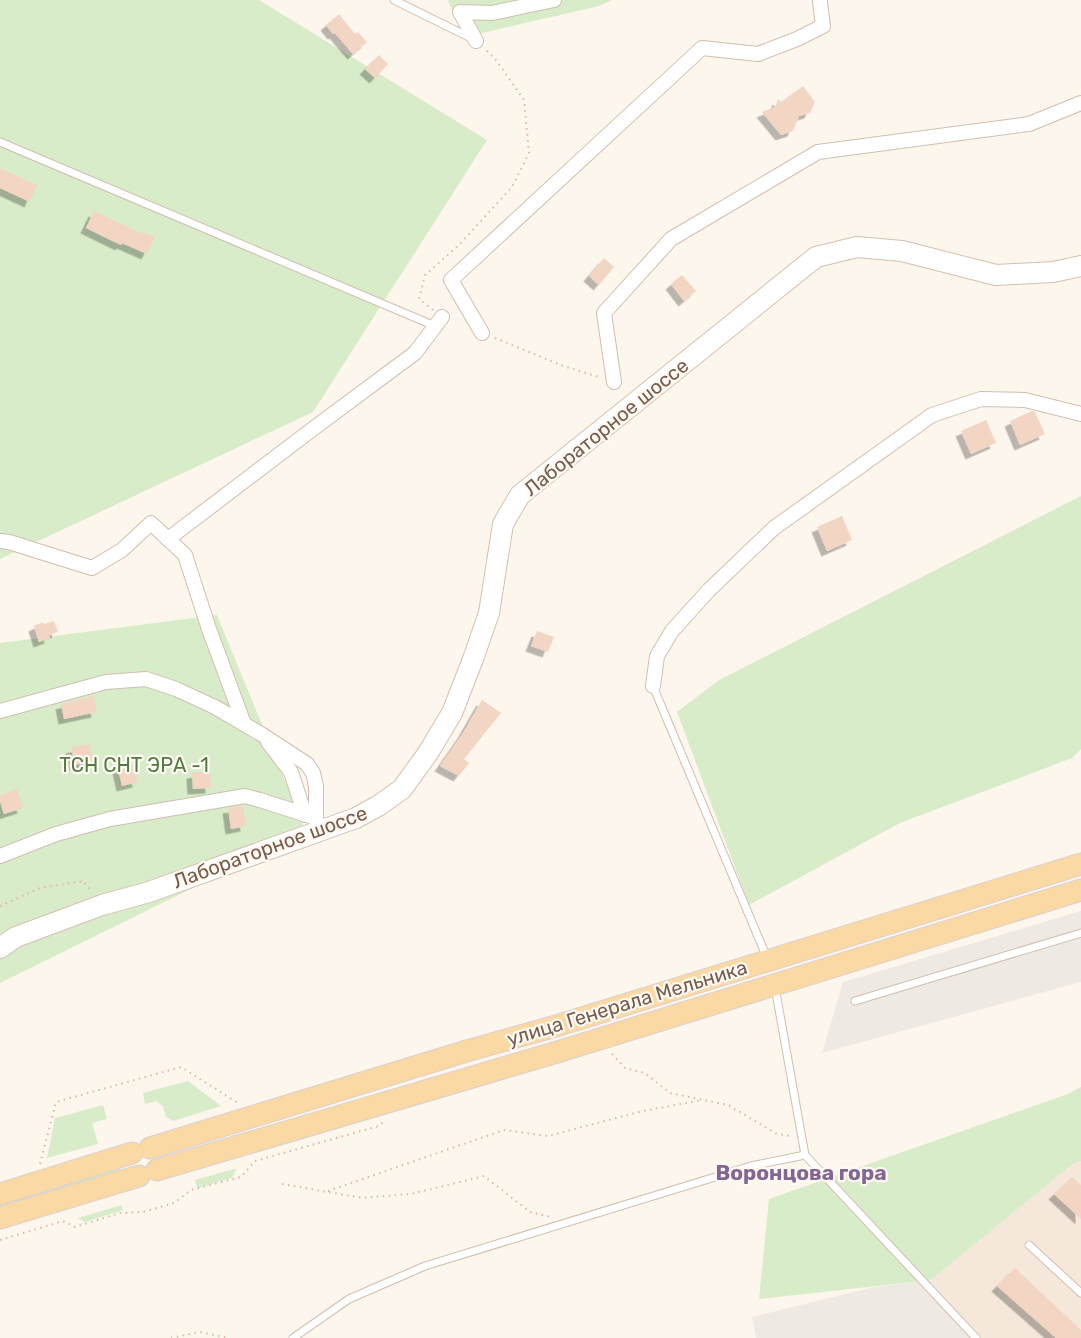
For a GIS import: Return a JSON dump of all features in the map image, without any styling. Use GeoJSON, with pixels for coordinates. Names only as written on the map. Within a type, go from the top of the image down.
{"type":"FeatureCollection","features":[{"type":"Feature","properties":{"kind":"main road","name":"Лабораторное шоссе"},"geometry":{"type":"LineString","coordinates":[[0,948],[16,937],[102,905],[149,892],[314,821],[356,818],[402,789],[428,753],[452,713],[489,613],[503,524],[520,495],[816,257],[857,247],[902,251],[996,275],[1053,272],[1081,266]]}},
{"type":"Feature","properties":{"kind":"main road","name":"улица Генерала Мельника"},"geometry":{"type":"LineString","coordinates":[[0,1194],[470,1050],[567,1023],[1081,864]]}},
{"type":"Feature","properties":{"kind":"main road","name":"улица Генерала Мельника"},"geometry":{"type":"LineString","coordinates":[[0,1218],[480,1075],[1081,890]]}},
{"type":"Feature","properties":{"kind":"main road"},"geometry":{"type":"LineString","coordinates":[[768,961],[775,985]]}},
{"type":"Feature","properties":{"kind":"main road"},"geometry":{"type":"LineString","coordinates":[[173,1141],[166,1155],[170,1161],[179,1164]]}},
{"type":"Feature","properties":{"kind":"main road"},"geometry":{"type":"LineString","coordinates":[[112,1160],[122,1168],[123,1174],[138,1176]]}},
{"type":"Feature","properties":{"kind":"street"},"geometry":{"type":"LineString","coordinates":[[476,41],[460,12],[492,13],[554,0]]}},
{"type":"Feature","properties":{"kind":"street"},"geometry":{"type":"LineString","coordinates":[[482,333],[451,280],[702,48],[758,54],[787,43],[823,26],[820,1]]}},
{"type":"Feature","properties":{"kind":"street"},"geometry":{"type":"LineString","coordinates":[[614,382],[604,312],[671,239],[818,153],[1029,124],[1081,102]]}},
{"type":"Feature","properties":{"kind":"street"},"geometry":{"type":"LineString","coordinates":[[168,539],[416,353],[438,321]]}},
{"type":"Feature","properties":{"kind":"street"},"geometry":{"type":"LineString","coordinates":[[653,687],[657,656],[672,631],[709,590],[774,528],[932,416],[981,399],[1025,400],[1081,414]]}},
{"type":"Feature","properties":{"kind":"street"},"geometry":{"type":"LineString","coordinates":[[0,541],[92,568],[122,550],[151,523],[185,555],[244,724]]}},
{"type":"Feature","properties":{"kind":"street"},"geometry":{"type":"LineString","coordinates":[[0,711],[106,682],[146,680],[176,689],[215,707],[307,764],[313,773],[316,786],[314,821]]}},
{"type":"Feature","properties":{"kind":"street"},"geometry":{"type":"LineString","coordinates":[[261,734],[291,772],[314,821]]}},
{"type":"Feature","properties":{"kind":"street"},"geometry":{"type":"LineString","coordinates":[[0,855],[56,834],[110,819],[245,796],[314,821]]}},
{"type":"Feature","properties":{"kind":"lane"},"geometry":{"type":"LineString","coordinates":[[394,0],[476,41]]}},
{"type":"Feature","properties":{"kind":"lane"},"geometry":{"type":"LineString","coordinates":[[0,142],[438,321]]}},
{"type":"Feature","properties":{"kind":"lane"},"geometry":{"type":"LineString","coordinates":[[653,687],[768,961]]}},
{"type":"Feature","properties":{"kind":"lane"},"geometry":{"type":"LineString","coordinates":[[855,1001],[1081,933]]}},
{"type":"Feature","properties":{"kind":"lane"},"geometry":{"type":"LineString","coordinates":[[775,985],[805,1155],[976,1338]]}},
{"type":"Feature","properties":{"kind":"lane"},"geometry":{"type":"LineString","coordinates":[[293,1338],[349,1299],[425,1266],[752,1166],[805,1155]]}},
{"type":"Feature","properties":{"kind":"lane"},"geometry":{"type":"LineString","coordinates":[[1029,1245],[1081,1293]]}},
{"type":"Feature","properties":{"kind":"path"},"geometry":{"type":"LineString","coordinates":[[438,321],[419,299],[425,275],[460,244],[512,187],[529,153],[524,100],[496,60],[476,41]]}},
{"type":"Feature","properties":{"kind":"path"},"geometry":{"type":"LineString","coordinates":[[482,333],[563,366],[614,382]]}},
{"type":"Feature","properties":{"kind":"path"},"geometry":{"type":"LineString","coordinates":[[0,906],[40,888],[83,881],[102,905]]}},
{"type":"Feature","properties":{"kind":"path"},"geometry":{"type":"LineString","coordinates":[[609,1051],[625,1068],[645,1073],[670,1093],[728,1105],[777,1134],[802,1138]]}},
{"type":"Feature","properties":{"kind":"path"},"geometry":{"type":"LineString","coordinates":[[40,1165],[56,1102],[181,1067],[237,1103]]}},
{"type":"Feature","properties":{"kind":"path"},"geometry":{"type":"LineString","coordinates":[[328,1191],[504,1130],[548,1136],[643,1111],[702,1100]]}},
{"type":"Feature","properties":{"kind":"path"},"geometry":{"type":"LineString","coordinates":[[0,1240],[63,1221],[75,1227],[120,1213],[143,1212],[174,1203],[191,1190],[241,1177],[255,1161],[379,1126],[386,1119]]}},
{"type":"Feature","properties":{"kind":"path"},"geometry":{"type":"LineString","coordinates":[[282,1184],[363,1198],[411,1194],[484,1176],[531,1212],[571,1221]]}},
{"type":"Feature","properties":{"kind":"path"},"geometry":{"type":"LineString","coordinates":[[171,1338],[200,1332],[228,1338]]}},
{"type":"Feature","properties":{"kind":"shaded area"},"geometry":{"type":"Polygon","coordinates":[[[1081,911],[1081,982],[822,1053],[843,982],[1081,911]]]}},
{"type":"Feature","properties":{"kind":"shaded area"},"geometry":{"type":"Polygon","coordinates":[[[1081,1161],[1081,1338],[976,1338],[931,1280],[1074,1163],[1081,1161]]]}},
{"type":"Feature","properties":{"kind":"shaded area"},"geometry":{"type":"Polygon","coordinates":[[[931,1280],[976,1338],[756,1338],[752,1317],[874,1287],[931,1280]]]}},
{"type":"Feature","properties":{"kind":"green space"},"geometry":{"type":"Polygon","coordinates":[[[0,0],[259,0],[487,140],[313,412],[0,559],[0,0]]]}},
{"type":"Feature","properties":{"kind":"green space"},"geometry":{"type":"Polygon","coordinates":[[[448,0],[612,0],[599,6],[478,34],[456,21],[448,0]]]}},
{"type":"Feature","properties":{"kind":"green space"},"geometry":{"type":"Polygon","coordinates":[[[1081,496],[1081,749],[1072,758],[900,823],[749,905],[677,712],[719,680],[1081,496]]]}},
{"type":"Feature","properties":{"kind":"green space","name":"ТСН СНТ ЭРА -1"},"geometry":{"type":"Polygon","coordinates":[[[217,615],[306,832],[0,983],[0,643],[217,615]]]}},
{"type":"Feature","properties":{"kind":"green space"},"geometry":{"type":"Polygon","coordinates":[[[188,1081],[221,1106],[173,1121],[166,1117],[163,1107],[157,1101],[145,1104],[143,1093],[188,1081]]]}},
{"type":"Feature","properties":{"kind":"green space"},"geometry":{"type":"Polygon","coordinates":[[[1081,1087],[1081,1161],[1074,1163],[931,1280],[759,1299],[769,1199],[1068,1094],[1081,1087]]]}},
{"type":"Feature","properties":{"kind":"green space"},"geometry":{"type":"Polygon","coordinates":[[[103,1105],[107,1119],[92,1123],[98,1144],[47,1158],[55,1118],[103,1105]]]}},
{"type":"Feature","properties":{"kind":"green space"},"geometry":{"type":"Polygon","coordinates":[[[117,1166],[121,1169],[120,1173],[0,1209],[0,1202],[117,1166]]]}},
{"type":"Feature","properties":{"kind":"green space"},"geometry":{"type":"Polygon","coordinates":[[[237,1168],[232,1178],[197,1188],[195,1180],[237,1168]]]}},
{"type":"Feature","properties":{"kind":"green space"},"geometry":{"type":"Polygon","coordinates":[[[121,1205],[123,1210],[85,1222],[78,1218],[121,1205]]]}},
{"type":"Feature","properties":{"kind":"building"},"geometry":{"type":"Polygon","coordinates":[[[339,14],[355,34],[358,32],[367,42],[353,54],[326,25],[339,14]]]}},
{"type":"Feature","properties":{"kind":"building"},"geometry":{"type":"Polygon","coordinates":[[[379,55],[388,64],[375,78],[365,69],[379,55]]]}},
{"type":"Feature","properties":{"kind":"building"},"geometry":{"type":"Polygon","coordinates":[[[803,86],[815,102],[810,113],[799,116],[793,131],[781,135],[762,112],[775,107],[778,99],[781,102],[803,86]]]}},
{"type":"Feature","properties":{"kind":"building"},"geometry":{"type":"Polygon","coordinates":[[[0,168],[37,185],[30,202],[0,188],[0,168]]]}},
{"type":"Feature","properties":{"kind":"building"},"geometry":{"type":"Polygon","coordinates":[[[94,211],[143,234],[144,232],[155,237],[147,254],[122,243],[121,245],[86,228],[94,211]]]}},
{"type":"Feature","properties":{"kind":"building"},"geometry":{"type":"Polygon","coordinates":[[[604,258],[614,267],[599,285],[589,276],[604,258]]]}},
{"type":"Feature","properties":{"kind":"building"},"geometry":{"type":"Polygon","coordinates":[[[682,275],[696,291],[684,301],[671,284],[682,275]]]}},
{"type":"Feature","properties":{"kind":"building"},"geometry":{"type":"Polygon","coordinates":[[[1032,411],[1035,412],[1045,434],[1020,445],[1010,421],[1032,411]]]}},
{"type":"Feature","properties":{"kind":"building"},"geometry":{"type":"Polygon","coordinates":[[[986,420],[996,443],[971,454],[961,431],[986,420]]]}},
{"type":"Feature","properties":{"kind":"building"},"geometry":{"type":"Polygon","coordinates":[[[842,516],[852,540],[827,551],[817,527],[842,516]]]}},
{"type":"Feature","properties":{"kind":"building"},"geometry":{"type":"Polygon","coordinates":[[[54,621],[58,632],[39,642],[34,626],[54,621]]]}},
{"type":"Feature","properties":{"kind":"building"},"geometry":{"type":"Polygon","coordinates":[[[537,631],[554,637],[548,652],[531,646],[537,631]]]}},
{"type":"Feature","properties":{"kind":"building"},"geometry":{"type":"Polygon","coordinates":[[[93,696],[97,712],[64,719],[61,704],[93,696]]]}},
{"type":"Feature","properties":{"kind":"building"},"geometry":{"type":"Polygon","coordinates":[[[482,700],[501,713],[464,759],[469,763],[459,776],[440,766],[482,700]]]}},
{"type":"Feature","properties":{"kind":"building"},"geometry":{"type":"Polygon","coordinates":[[[89,744],[93,761],[75,765],[71,748],[89,744]]]}},
{"type":"Feature","properties":{"kind":"building"},"geometry":{"type":"Polygon","coordinates":[[[134,764],[138,782],[122,786],[118,768],[134,764]]]}},
{"type":"Feature","properties":{"kind":"building"},"geometry":{"type":"Polygon","coordinates":[[[210,771],[211,788],[193,789],[192,773],[210,771]]]}},
{"type":"Feature","properties":{"kind":"building"},"geometry":{"type":"Polygon","coordinates":[[[17,789],[23,808],[4,814],[0,795],[17,789]]]}},
{"type":"Feature","properties":{"kind":"building"},"geometry":{"type":"Polygon","coordinates":[[[243,806],[246,826],[231,829],[228,808],[243,806]]]}},
{"type":"Feature","properties":{"kind":"building"},"geometry":{"type":"Polygon","coordinates":[[[1072,1177],[1081,1185],[1081,1219],[1054,1194],[1072,1177]]]}},
{"type":"Feature","properties":{"kind":"building"},"geometry":{"type":"Polygon","coordinates":[[[1015,1268],[1081,1330],[1081,1338],[1056,1338],[997,1286],[1015,1268]]]}},
{"type":"Feature","properties":{"kind":"district","name":"Воронцова гора"},"geometry":{"type":"Point","coordinates":[801,1173]}}]}
